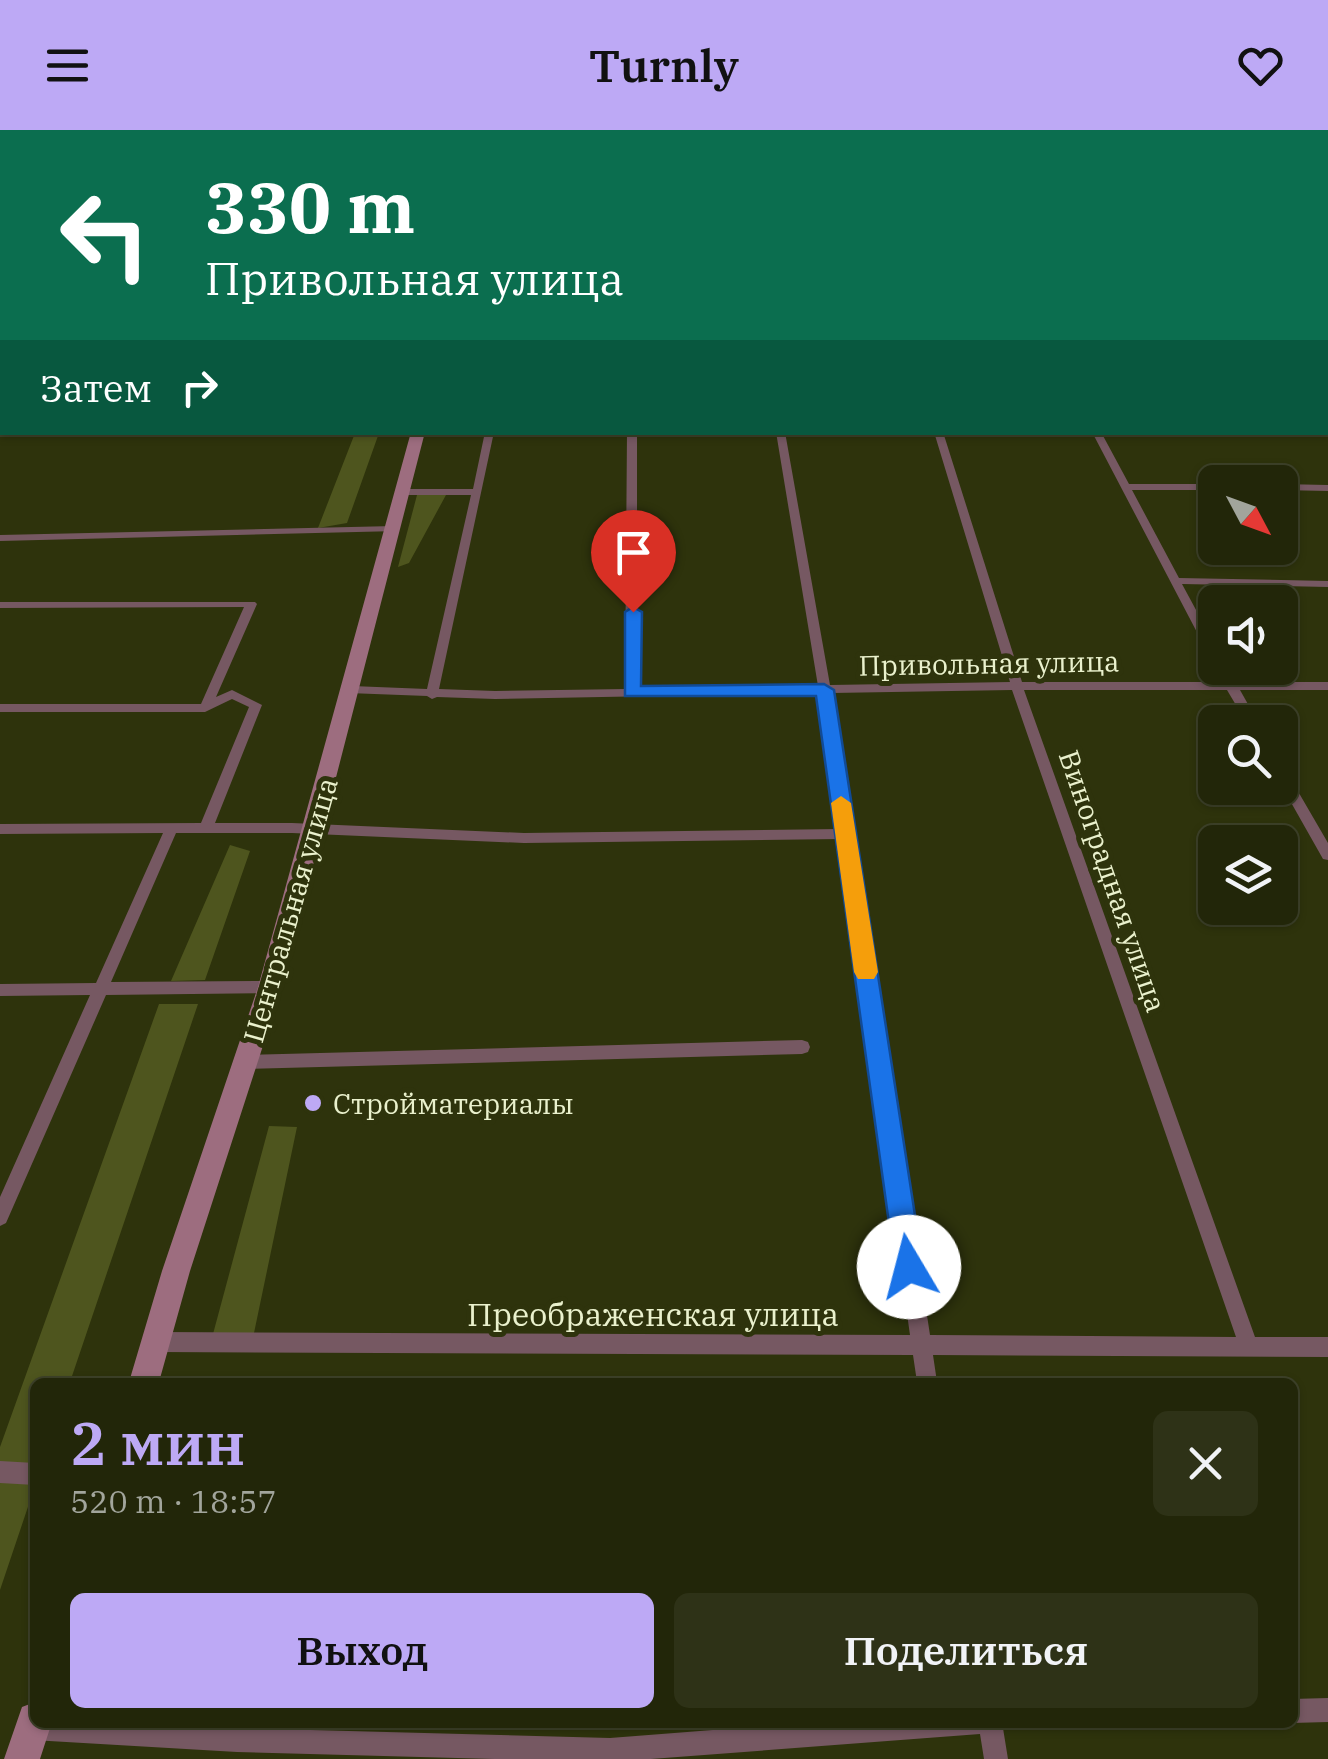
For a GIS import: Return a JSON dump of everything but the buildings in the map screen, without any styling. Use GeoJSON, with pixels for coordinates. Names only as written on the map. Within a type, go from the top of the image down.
{"type":"FeatureCollection","features":[{"type":"Feature","properties":{"kind":"main road","name":"Центральная улица"},"geometry":{"type":"LineString","coordinates":[[145,1378],[176,1271],[270,987],[417,435]]}},
{"type":"Feature","properties":{"kind":"street"},"geometry":{"type":"LineString","coordinates":[[432,695],[489,435]]}},
{"type":"Feature","properties":{"kind":"street"},"geometry":{"type":"LineString","coordinates":[[632,435],[632,692]]}},
{"type":"Feature","properties":{"kind":"street"},"geometry":{"type":"LineString","coordinates":[[781,435],[824,690],[926,1378]]}},
{"type":"Feature","properties":{"kind":"street","name":"Виноградная улица"},"geometry":{"type":"LineString","coordinates":[[939,435],[1018,686],[1248,1344]]}},
{"type":"Feature","properties":{"kind":"street"},"geometry":{"type":"LineString","coordinates":[[1098,435],[1198,624]]}},
{"type":"Feature","properties":{"kind":"street"},"geometry":{"type":"LineString","coordinates":[[1125,487],[1198,487]]}},
{"type":"Feature","properties":{"kind":"street"},"geometry":{"type":"LineString","coordinates":[[1298,488],[1328,488]]}},
{"type":"Feature","properties":{"kind":"street"},"geometry":{"type":"LineString","coordinates":[[402,492],[474,492]]}},
{"type":"Feature","properties":{"kind":"street"},"geometry":{"type":"LineString","coordinates":[[0,538],[394,530]]}},
{"type":"Feature","properties":{"kind":"street"},"geometry":{"type":"LineString","coordinates":[[1175,581],[1328,584]]}},
{"type":"Feature","properties":{"kind":"street"},"geometry":{"type":"LineString","coordinates":[[0,605],[252,604],[204,708]]}},
{"type":"Feature","properties":{"kind":"street","name":"Привольная улица"},"geometry":{"type":"LineString","coordinates":[[352,690],[432,695],[1018,686],[1328,686]]}},
{"type":"Feature","properties":{"kind":"street"},"geometry":{"type":"LineString","coordinates":[[1230,686],[1242,705]]}},
{"type":"Feature","properties":{"kind":"street"},"geometry":{"type":"LineString","coordinates":[[0,708],[204,708],[232,694],[256,705],[206,829]]}},
{"type":"Feature","properties":{"kind":"street"},"geometry":{"type":"LineString","coordinates":[[1298,803],[1328,855]]}},
{"type":"Feature","properties":{"kind":"street"},"geometry":{"type":"LineString","coordinates":[[0,829],[313,829],[524,838],[846,834]]}},
{"type":"Feature","properties":{"kind":"street"},"geometry":{"type":"LineString","coordinates":[[0,1217],[5,1194],[102,990],[171,830]]}},
{"type":"Feature","properties":{"kind":"street"},"geometry":{"type":"LineString","coordinates":[[0,990],[270,987]]}},
{"type":"Feature","properties":{"kind":"street"},"geometry":{"type":"LineString","coordinates":[[248,1062],[802,1047]]}},
{"type":"Feature","properties":{"kind":"street","name":"Преображенская улица"},"geometry":{"type":"LineString","coordinates":[[158,1342],[1328,1347]]}},
{"type":"Feature","properties":{"kind":"street"},"geometry":{"type":"LineString","coordinates":[[0,1472],[30,1474]]}},
{"type":"Feature","properties":{"kind":"street"},"geometry":{"type":"LineString","coordinates":[[1298,1711],[1328,1710]]}},
{"type":"Feature","properties":{"kind":"street"},"geometry":{"type":"LineString","coordinates":[[30,1736],[235,1750],[610,1754],[916,1728]]}},
{"type":"Feature","properties":{"kind":"street"},"geometry":{"type":"LineString","coordinates":[[988,1728],[996,1759]]}},
{"type":"Feature","properties":{"kind":"green space"},"geometry":{"type":"Polygon","coordinates":[[[354,435],[378,435],[347,523],[318,528],[354,435]]]}},
{"type":"Feature","properties":{"kind":"green space"},"geometry":{"type":"Polygon","coordinates":[[[417,495],[446,495],[409,563],[398,567],[417,495]]]}},
{"type":"Feature","properties":{"kind":"green space"},"geometry":{"type":"Polygon","coordinates":[[[230,845],[250,851],[205,980],[171,981],[230,845]]]}},
{"type":"Feature","properties":{"kind":"green space"},"geometry":{"type":"Polygon","coordinates":[[[159,1004],[198,1004],[71,1378],[30,1378],[30,1501],[0,1590],[0,1447],[159,1004]]]}},
{"type":"Feature","properties":{"kind":"green space"},"geometry":{"type":"Polygon","coordinates":[[[269,1126],[297,1127],[254,1333],[213,1334],[269,1126]]]}},
{"type":"Feature","properties":{"kind":"slow traffic"},"geometry":{"type":"LineString","coordinates":[[841,803],[866,972]]}},
{"type":"Feature","properties":{"kind":"place","name":"Стройматериалы"},"geometry":{"type":"Point","coordinates":[313,1103]}},
{"type":"Feature","properties":{"kind":"route"},"geometry":{"type":"LineString","coordinates":[[633,612],[632,692],[824,690],[909,1267]]}}]}
